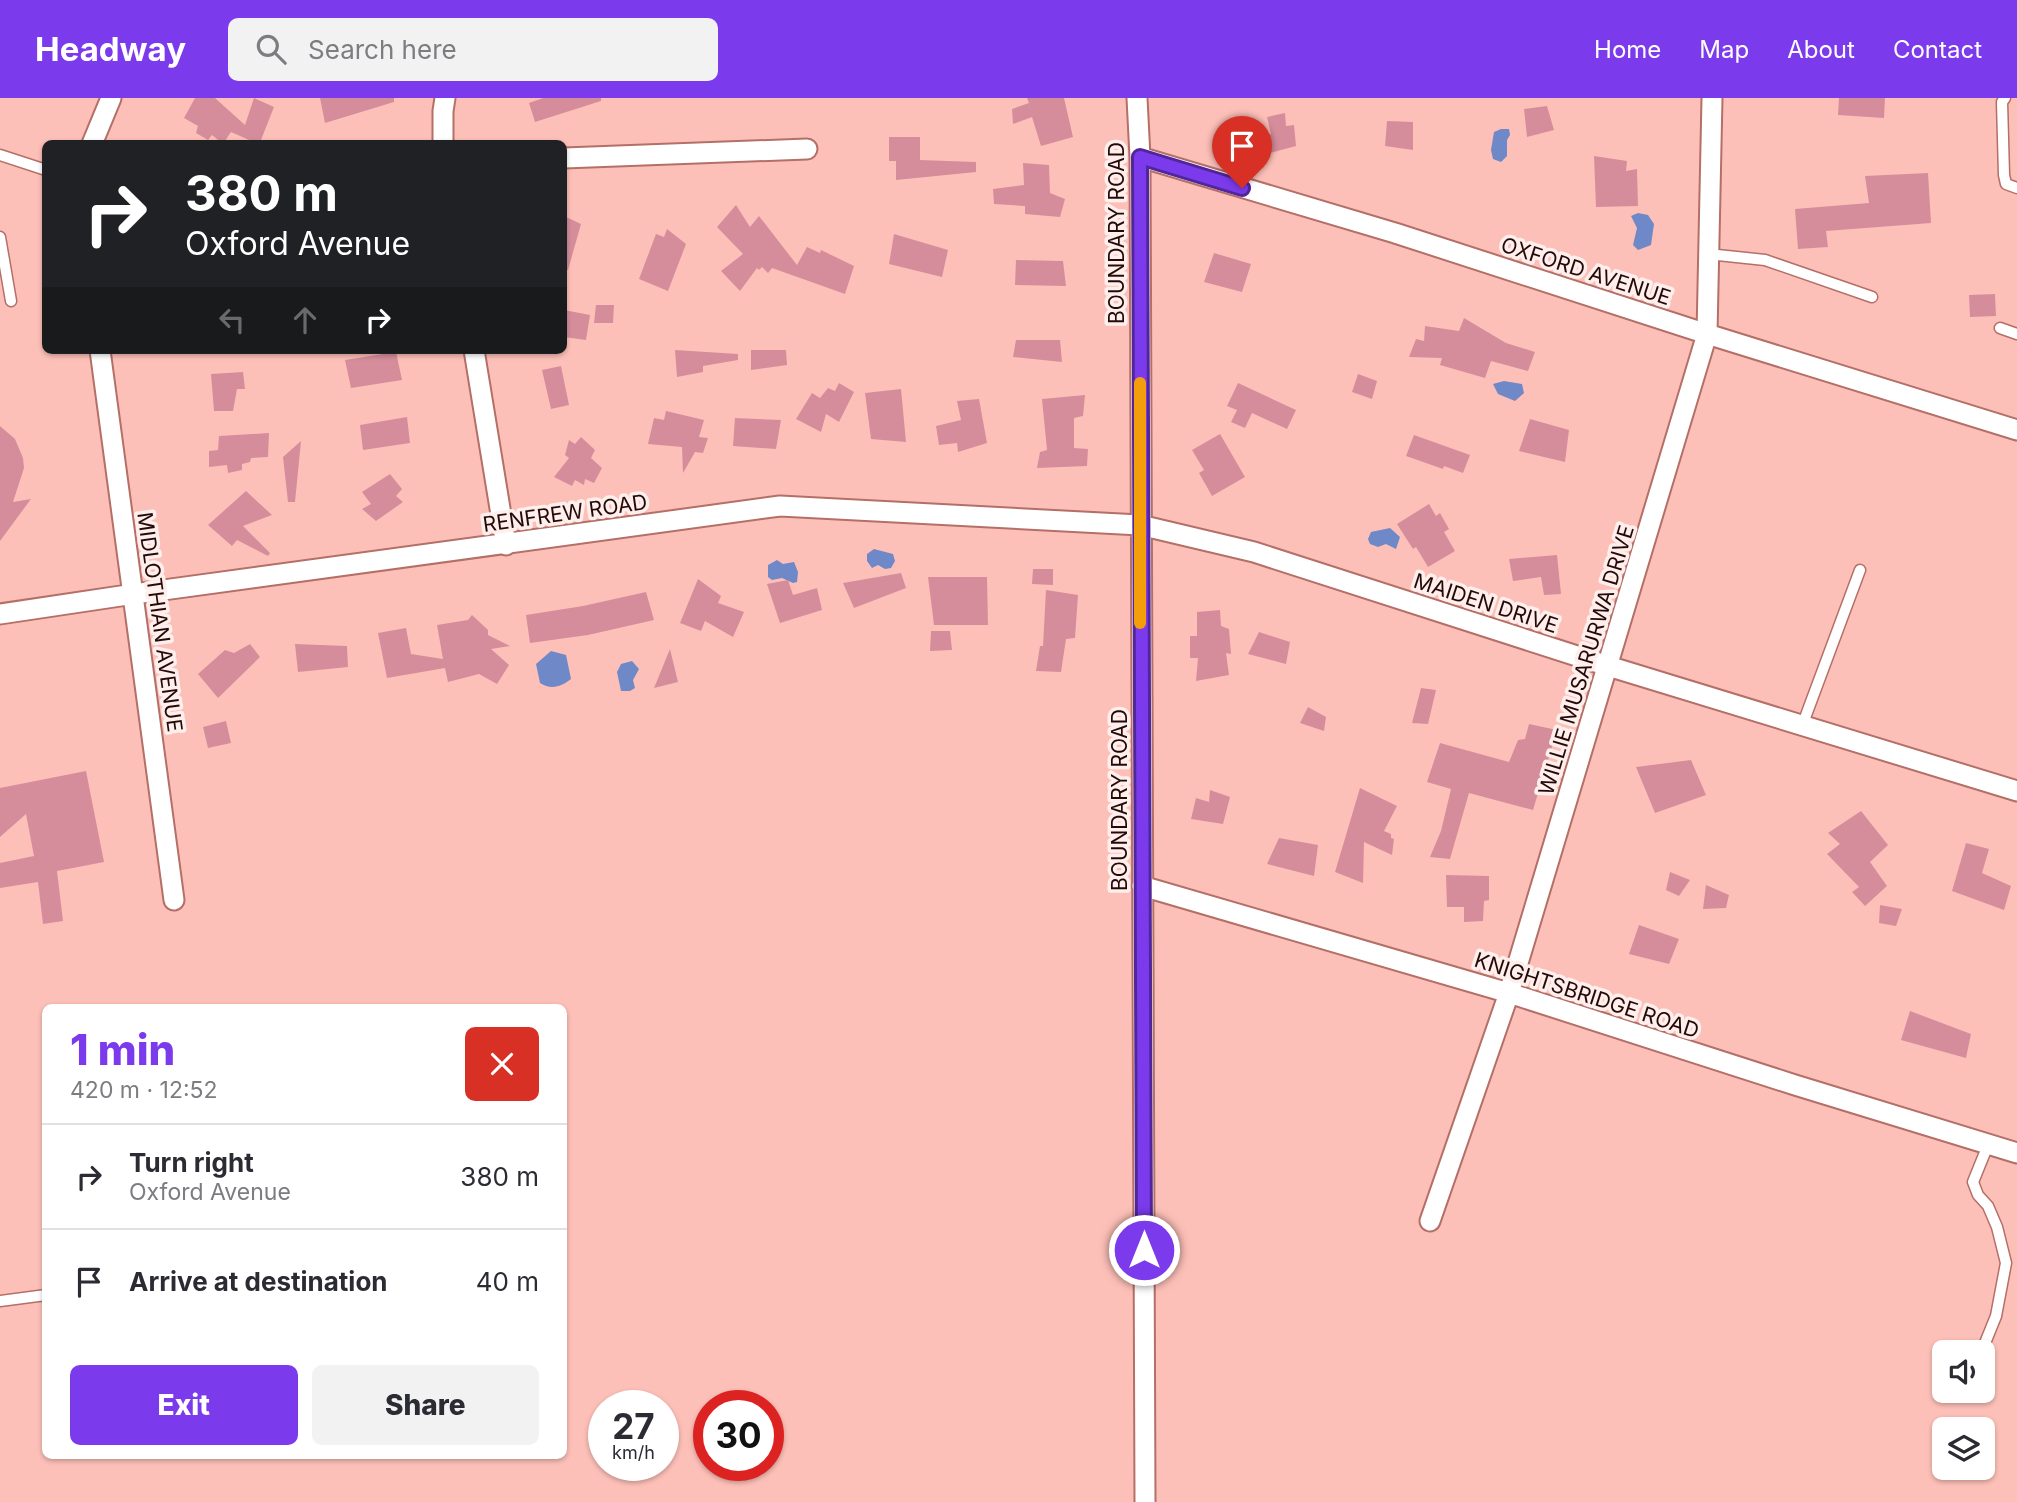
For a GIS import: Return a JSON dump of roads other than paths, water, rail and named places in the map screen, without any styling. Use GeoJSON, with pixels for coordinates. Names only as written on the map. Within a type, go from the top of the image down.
{"type":"FeatureCollection","features":[{"type":"Feature","properties":{"kind":"street"},"geometry":{"type":"LineString","coordinates":[[94,140],[111,98]]}},
{"type":"Feature","properties":{"kind":"street"},"geometry":{"type":"LineString","coordinates":[[443,140],[445,98]]}},
{"type":"Feature","properties":{"kind":"street","name":"BOUNDARY ROAD"},"geometry":{"type":"LineString","coordinates":[[1137,98],[1140,157],[1146,1502]]}},
{"type":"Feature","properties":{"kind":"street","name":"WILLIE MUSARURWA DRIVE"},"geometry":{"type":"LineString","coordinates":[[1430,1221],[1508,993],[1707,334],[1712,98]]}},
{"type":"Feature","properties":{"kind":"street"},"geometry":{"type":"LineString","coordinates":[[567,158],[807,149]]}},
{"type":"Feature","properties":{"kind":"street","name":"OXFORD AVENUE"},"geometry":{"type":"LineString","coordinates":[[1140,157],[1395,233],[2017,430]]}},
{"type":"Feature","properties":{"kind":"street","name":"MIDLOTHIAN AVENUE"},"geometry":{"type":"LineString","coordinates":[[101,354],[174,901]]}},
{"type":"Feature","properties":{"kind":"street"},"geometry":{"type":"LineString","coordinates":[[475,354],[506,545]]}},
{"type":"Feature","properties":{"kind":"street","name":"RENFREW ROAD"},"geometry":{"type":"LineString","coordinates":[[0,614],[780,506],[1140,525]]}},
{"type":"Feature","properties":{"kind":"street","name":"MAIDEN DRIVE"},"geometry":{"type":"LineString","coordinates":[[1140,525],[1254,552],[1608,666],[2017,791]]}},
{"type":"Feature","properties":{"kind":"street","name":"KNIGHTSBRIDGE ROAD"},"geometry":{"type":"LineString","coordinates":[[1142,886],[1508,993],[2017,1153]]}},
{"type":"Feature","properties":{"kind":"lane"},"geometry":{"type":"LineString","coordinates":[[2004,98],[2004,175],[2006,184],[2017,188]]}},
{"type":"Feature","properties":{"kind":"lane"},"geometry":{"type":"LineString","coordinates":[[0,155],[42,169]]}},
{"type":"Feature","properties":{"kind":"lane"},"geometry":{"type":"LineString","coordinates":[[0,237],[11,301]]}},
{"type":"Feature","properties":{"kind":"lane"},"geometry":{"type":"LineString","coordinates":[[1708,254],[1765,260],[1872,297]]}},
{"type":"Feature","properties":{"kind":"lane"},"geometry":{"type":"LineString","coordinates":[[2000,328],[2017,334]]}},
{"type":"Feature","properties":{"kind":"lane"},"geometry":{"type":"LineString","coordinates":[[1802,726],[1860,570]]}},
{"type":"Feature","properties":{"kind":"lane"},"geometry":{"type":"LineString","coordinates":[[1986,1340],[1996,1315],[2006,1263],[1997,1227],[1973,1182],[1988,1145]]}},
{"type":"Feature","properties":{"kind":"lane"},"geometry":{"type":"LineString","coordinates":[[0,1301],[42,1296]]}},
{"type":"Feature","properties":{"kind":"water"},"geometry":{"type":"Polygon","coordinates":[[[1509,129],[1510,135],[1507,140],[1507,156],[1501,162],[1493,159],[1491,150],[1494,132],[1509,129]]]}},
{"type":"Feature","properties":{"kind":"water"},"geometry":{"type":"Polygon","coordinates":[[[1638,213],[1648,215],[1654,224],[1651,245],[1638,250],[1633,245],[1637,228],[1631,216],[1638,213]]]}},
{"type":"Feature","properties":{"kind":"water"},"geometry":{"type":"Polygon","coordinates":[[[1504,381],[1522,384],[1524,393],[1515,401],[1498,394],[1493,384],[1504,381]]]}},
{"type":"Feature","properties":{"kind":"water"},"geometry":{"type":"Polygon","coordinates":[[[1390,528],[1400,537],[1396,549],[1386,544],[1378,547],[1370,544],[1368,539],[1371,532],[1390,528]]]}},
{"type":"Feature","properties":{"kind":"water"},"geometry":{"type":"Polygon","coordinates":[[[874,549],[893,554],[895,561],[891,568],[885,569],[878,565],[872,568],[867,561],[867,554],[874,549]]]}},
{"type":"Feature","properties":{"kind":"water"},"geometry":{"type":"Polygon","coordinates":[[[777,560],[783,564],[794,562],[798,572],[797,582],[782,578],[772,580],[768,577],[768,565],[777,560]]]}},
{"type":"Feature","properties":{"kind":"water"},"geometry":{"type":"Polygon","coordinates":[[[551,651],[566,655],[571,679],[556,687],[540,683],[536,664],[551,651]]]}},
{"type":"Feature","properties":{"kind":"water"},"geometry":{"type":"Polygon","coordinates":[[[632,661],[639,669],[633,680],[635,688],[621,691],[617,672],[621,664],[632,661]]]}}]}
